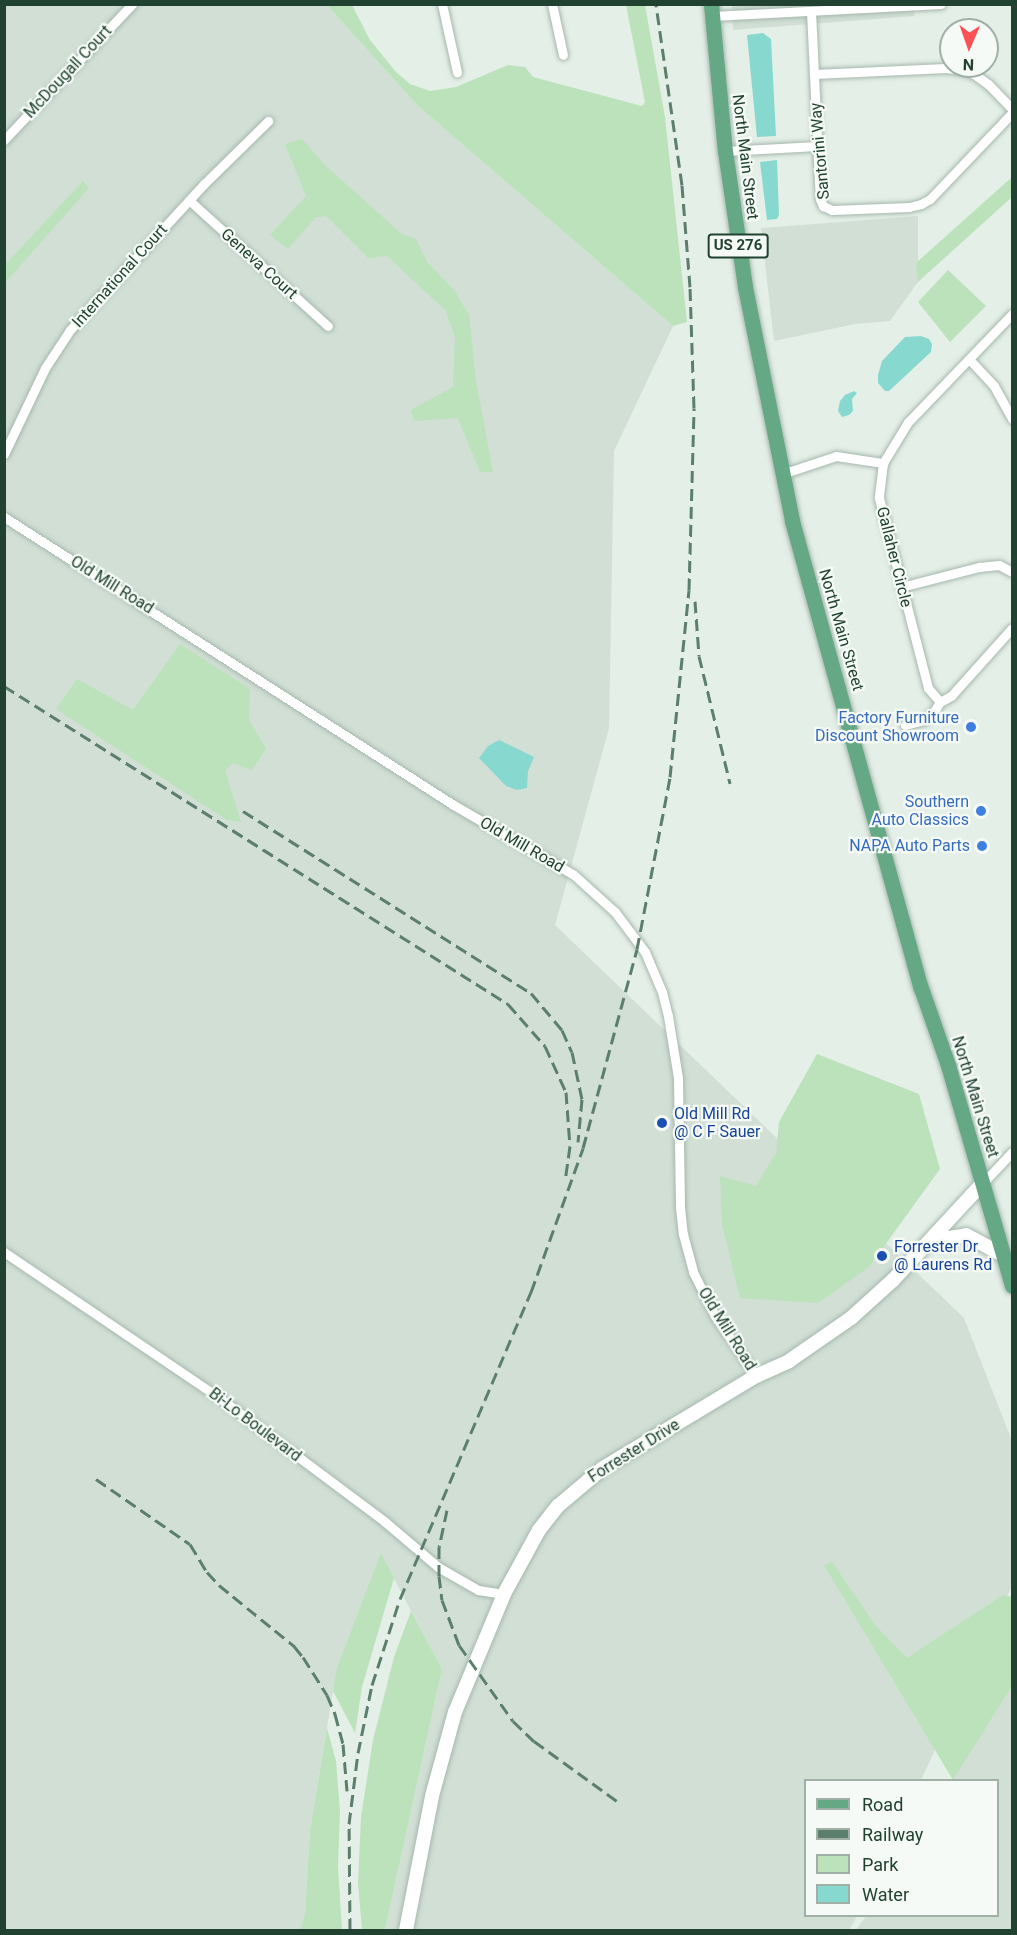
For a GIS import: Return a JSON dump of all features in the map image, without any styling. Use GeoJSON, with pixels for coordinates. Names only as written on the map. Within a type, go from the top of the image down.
{"type":"FeatureCollection","features":[{"type":"Feature","properties":{"kind":"main road","name":"North Main Street"},"geometry":{"type":"LineString","coordinates":[[712,10],[725,151],[751,328],[782,474],[814,603],[921,988],[948,1065],[1012,1286]]}},
{"type":"Feature","properties":{"kind":"street","name":"McDougall Court"},"geometry":{"type":"LineString","coordinates":[[4,140],[132,4]]}},
{"type":"Feature","properties":{"kind":"street"},"geometry":{"type":"LineString","coordinates":[[442,4],[457,72]]}},
{"type":"Feature","properties":{"kind":"street"},"geometry":{"type":"LineString","coordinates":[[552,4],[563,55]]}},
{"type":"Feature","properties":{"kind":"street"},"geometry":{"type":"LineString","coordinates":[[712,10],[812,11],[941,4]]}},
{"type":"Feature","properties":{"kind":"street","name":"Santorini Way"},"geometry":{"type":"LineString","coordinates":[[812,11],[817,146],[820,199],[823,206],[832,210],[909,207],[930,199],[1012,111]]}},
{"type":"Feature","properties":{"kind":"street"},"geometry":{"type":"LineString","coordinates":[[814,75],[946,68],[961,70],[974,74],[988,84],[1012,111]]}},
{"type":"Feature","properties":{"kind":"street","name":"International Court"},"geometry":{"type":"LineString","coordinates":[[4,454],[41,376],[70,330],[268,121]]}},
{"type":"Feature","properties":{"kind":"street"},"geometry":{"type":"LineString","coordinates":[[725,151],[817,146]]}},
{"type":"Feature","properties":{"kind":"street","name":"Geneva Court"},"geometry":{"type":"LineString","coordinates":[[190,201],[328,326]]}},
{"type":"Feature","properties":{"kind":"street","name":"Gallaher Circle"},"geometry":{"type":"LineString","coordinates":[[940,702],[928,688],[879,498],[883,464],[908,422],[1012,314]]}},
{"type":"Feature","properties":{"kind":"street"},"geometry":{"type":"LineString","coordinates":[[969,359],[994,386],[1012,419]]}},
{"type":"Feature","properties":{"kind":"street"},"geometry":{"type":"LineString","coordinates":[[782,474],[836,456],[883,464]]}},
{"type":"Feature","properties":{"kind":"street","name":"Old Mill Road"},"geometry":{"type":"LineString","coordinates":[[4,517],[477,819],[574,875],[615,912],[650,962],[662,992],[668,1016],[678,1078],[680,1207],[688,1256],[704,1297],[756,1376]]}},
{"type":"Feature","properties":{"kind":"street"},"geometry":{"type":"LineString","coordinates":[[901,587],[979,567],[999,565],[1012,572]]}},
{"type":"Feature","properties":{"kind":"street"},"geometry":{"type":"LineString","coordinates":[[904,725],[924,720],[933,713],[940,702],[951,696],[1012,628]]}},
{"type":"Feature","properties":{"kind":"street"},"geometry":{"type":"LineString","coordinates":[[982,1184],[1012,1152]]}},
{"type":"Feature","properties":{"kind":"street","name":"Forrester Drive"},"geometry":{"type":"LineString","coordinates":[[406,1930],[432,1796],[446,1745],[473,1667],[504,1594],[539,1530],[578,1486],[609,1464],[756,1376],[802,1353],[851,1318],[893,1280],[982,1184]]}},
{"type":"Feature","properties":{"kind":"street"},"geometry":{"type":"LineString","coordinates":[[930,1241],[966,1235],[1003,1255]]}},
{"type":"Feature","properties":{"kind":"street","name":"Bi-Lo Boulevard"},"geometry":{"type":"LineString","coordinates":[[4,1252],[217,1396],[379,1517],[445,1572],[478,1590],[504,1594]]}},
{"type":"Feature","properties":{"kind":"shaded area"},"geometry":{"type":"Polygon","coordinates":[[[5,5],[327,5],[417,105],[673,326],[614,451],[609,728],[555,925],[964,1318],[1012,1441],[1012,1586],[921,1779],[804,1779],[804,1917],[856,1917],[849,1930],[385,1930],[442,1669],[381,1554],[338,1668],[333,1691],[310,1830],[305,1914],[300,1930],[5,1930],[5,5]]]}},
{"type":"Feature","properties":{"kind":"shaded area"},"geometry":{"type":"Polygon","coordinates":[[[732,5],[912,5],[915,16],[733,30],[732,5]]]}},
{"type":"Feature","properties":{"kind":"shaded area"},"geometry":{"type":"Polygon","coordinates":[[[918,216],[918,282],[890,321],[855,324],[774,341],[761,228],[918,216]]]}},
{"type":"Feature","properties":{"kind":"shaded area"},"geometry":{"type":"Polygon","coordinates":[[[1012,1686],[1012,1930],[856,1930],[865,1917],[999,1917],[999,1779],[953,1779],[1012,1686]]]}},
{"type":"Feature","properties":{"kind":"green space"},"geometry":{"type":"Polygon","coordinates":[[[327,5],[352,5],[370,40],[396,72],[410,84],[430,91],[456,87],[508,65],[525,67],[533,77],[642,106],[645,102],[626,5],[645,5],[665,117],[687,322],[673,326],[417,105],[327,5]]]}},
{"type":"Feature","properties":{"kind":"green space"},"geometry":{"type":"Polygon","coordinates":[[[302,139],[327,167],[402,234],[416,239],[427,262],[454,290],[469,315],[476,381],[493,472],[480,472],[458,418],[414,421],[411,410],[453,387],[455,338],[446,311],[387,256],[368,258],[326,216],[316,217],[288,249],[270,235],[306,196],[285,144],[302,139]]]}},
{"type":"Feature","properties":{"kind":"green space"},"geometry":{"type":"Polygon","coordinates":[[[1012,177],[1012,197],[918,282],[916,263],[1012,177]]]}},
{"type":"Feature","properties":{"kind":"green space"},"geometry":{"type":"Polygon","coordinates":[[[83,181],[89,188],[5,283],[5,265],[83,181]]]}},
{"type":"Feature","properties":{"kind":"green space"},"geometry":{"type":"Polygon","coordinates":[[[948,270],[986,306],[950,342],[918,302],[948,270]]]}},
{"type":"Feature","properties":{"kind":"green space"},"geometry":{"type":"Polygon","coordinates":[[[180,644],[250,689],[249,720],[266,749],[252,770],[232,763],[225,771],[241,822],[227,820],[56,709],[77,679],[133,710],[180,644]]]}},
{"type":"Feature","properties":{"kind":"green space"},"geometry":{"type":"Polygon","coordinates":[[[817,1054],[919,1094],[940,1169],[869,1267],[818,1303],[740,1298],[722,1224],[720,1176],[756,1186],[776,1153],[779,1122],[817,1054]]]}},
{"type":"Feature","properties":{"kind":"green space"},"geometry":{"type":"Polygon","coordinates":[[[381,1553],[394,1578],[362,1687],[355,1733],[333,1691],[337,1668],[381,1553]]]}},
{"type":"Feature","properties":{"kind":"green space"},"geometry":{"type":"Polygon","coordinates":[[[832,1562],[875,1625],[907,1658],[1003,1595],[1012,1597],[1012,1686],[954,1779],[952,1779],[824,1565],[832,1562]]]}},
{"type":"Feature","properties":{"kind":"green space"},"geometry":{"type":"Polygon","coordinates":[[[411,1611],[442,1669],[385,1930],[362,1930],[358,1883],[361,1817],[373,1740],[394,1657],[411,1611]]]}},
{"type":"Feature","properties":{"kind":"green space"},"geometry":{"type":"Polygon","coordinates":[[[327,1728],[336,1761],[340,1811],[338,1866],[342,1930],[300,1930],[305,1914],[310,1830],[327,1728]]]}},
{"type":"Feature","properties":{"kind":"water"},"geometry":{"type":"Polygon","coordinates":[[[763,33],[771,39],[776,136],[757,137],[747,35],[763,33]]]}},
{"type":"Feature","properties":{"kind":"water"},"geometry":{"type":"Polygon","coordinates":[[[777,160],[779,215],[777,219],[767,220],[760,162],[777,160]]]}},
{"type":"Feature","properties":{"kind":"water"},"geometry":{"type":"Polygon","coordinates":[[[921,336],[929,339],[932,344],[931,352],[889,391],[885,391],[878,383],[882,361],[905,337],[921,336]]]}},
{"type":"Feature","properties":{"kind":"water"},"geometry":{"type":"Polygon","coordinates":[[[854,391],[857,393],[852,399],[853,411],[842,417],[838,411],[840,401],[845,395],[854,391]]]}},
{"type":"Feature","properties":{"kind":"water"},"geometry":{"type":"Polygon","coordinates":[[[499,740],[534,757],[528,771],[527,788],[517,790],[506,786],[479,758],[488,746],[499,740]]]}},
{"type":"Feature","properties":{"kind":"railway"},"geometry":{"type":"LineString","coordinates":[[350,1930],[349,1824],[358,1753],[372,1685],[400,1599],[531,1292],[583,1148],[637,949],[670,777],[689,590],[694,408],[690,287],[682,185],[656,4]]}},
{"type":"Feature","properties":{"kind":"railway"},"geometry":{"type":"LineString","coordinates":[[695,601],[699,656],[730,783]]}},
{"type":"Feature","properties":{"kind":"railway"},"geometry":{"type":"LineString","coordinates":[[4,686],[508,1004],[545,1046],[566,1092],[570,1146],[565,1181]]}},
{"type":"Feature","properties":{"kind":"railway"},"geometry":{"type":"LineString","coordinates":[[243,811],[531,993],[562,1030],[572,1052],[582,1099],[578,1142]]}},
{"type":"Feature","properties":{"kind":"railway"},"geometry":{"type":"LineString","coordinates":[[96,1479],[190,1544],[207,1572],[219,1585],[294,1646],[303,1657],[327,1695],[335,1714],[343,1744],[347,1791]]}},
{"type":"Feature","properties":{"kind":"railway"},"geometry":{"type":"LineString","coordinates":[[447,1510],[439,1547],[439,1576],[442,1600],[459,1645],[513,1721],[534,1741],[621,1804]]}},
{"type":"Feature","properties":{"kind":"place","name":"Factory Furniture Discount Showroom"},"geometry":{"type":"Point","coordinates":[971,727]}},
{"type":"Feature","properties":{"kind":"place","name":"Southern Auto Classics"},"geometry":{"type":"Point","coordinates":[981,811]}},
{"type":"Feature","properties":{"kind":"place","name":"NAPA Auto Parts"},"geometry":{"type":"Point","coordinates":[982,846]}},
{"type":"Feature","properties":{"kind":"place","name":"Old Mill Rd @ C F Sauer"},"geometry":{"type":"Point","coordinates":[662,1123]}},
{"type":"Feature","properties":{"kind":"place","name":"Forrester Dr @ Laurens Rd"},"geometry":{"type":"Point","coordinates":[882,1256]}}]}
